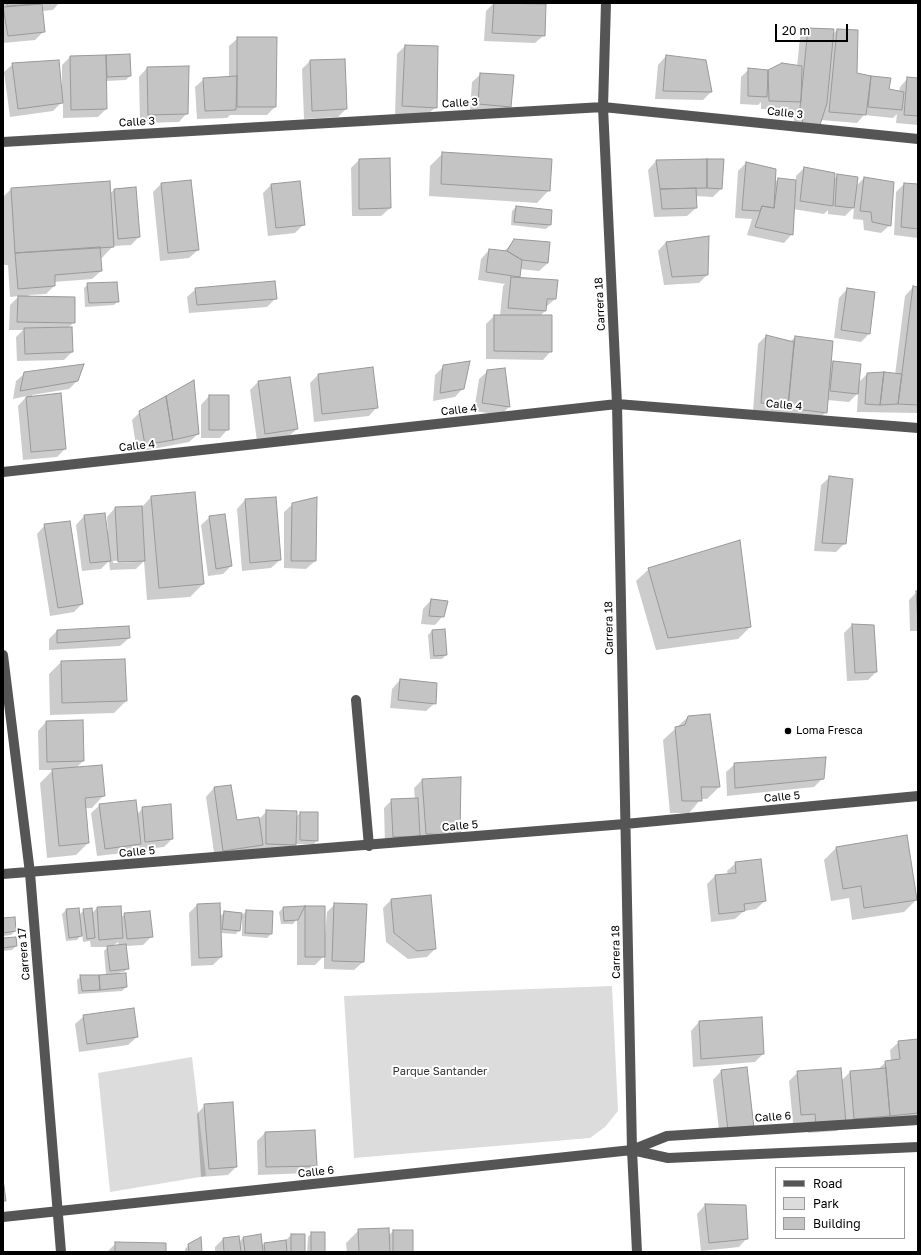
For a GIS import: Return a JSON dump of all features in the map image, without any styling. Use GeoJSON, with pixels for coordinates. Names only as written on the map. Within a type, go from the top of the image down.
{"type":"FeatureCollection","features":[{"type":"Feature","properties":{"kind":"street","name":"Carrera 18"},"geometry":{"type":"LineString","coordinates":[[606,3],[603,107],[617,404],[632,1150],[637,1252]]}},
{"type":"Feature","properties":{"kind":"street","name":"Calle 3"},"geometry":{"type":"LineString","coordinates":[[3,142],[603,107],[918,139]]}},
{"type":"Feature","properties":{"kind":"street","name":"Calle 4"},"geometry":{"type":"LineString","coordinates":[[3,472],[617,404],[918,428]]}},
{"type":"Feature","properties":{"kind":"street","name":"Carrera 17"},"geometry":{"type":"LineString","coordinates":[[3,654],[30,873],[61,1252]]}},
{"type":"Feature","properties":{"kind":"street"},"geometry":{"type":"LineString","coordinates":[[356,700],[369,846]]}},
{"type":"Feature","properties":{"kind":"street","name":"Calle 5"},"geometry":{"type":"LineString","coordinates":[[3,874],[369,846],[625,824],[918,796]]}},
{"type":"Feature","properties":{"kind":"street","name":"Calle 6"},"geometry":{"type":"LineString","coordinates":[[3,1217],[632,1150],[667,1136],[918,1120]]}},
{"type":"Feature","properties":{"kind":"street","name":"Calle 6"},"geometry":{"type":"LineString","coordinates":[[632,1150],[668,1158],[918,1147]]}},
{"type":"Feature","properties":{"kind":"green space","name":"Parque Santander"},"geometry":{"type":"Polygon","coordinates":[[[612,986],[618,1111],[605,1127],[590,1138],[354,1158],[344,996],[612,986]]]}},
{"type":"Feature","properties":{"kind":"green space"},"geometry":{"type":"Polygon","coordinates":[[[192,1057],[206,1176],[110,1192],[98,1073],[192,1057]]]}},
{"type":"Feature","properties":{"kind":"building"},"geometry":{"type":"Polygon","coordinates":[[[7,3],[51,3],[7,6],[7,3]]]}},
{"type":"Feature","properties":{"kind":"building"},"geometry":{"type":"Polygon","coordinates":[[[494,3],[546,4],[545,36],[492,33],[494,3]]]}},
{"type":"Feature","properties":{"kind":"building"},"geometry":{"type":"Polygon","coordinates":[[[42,4],[45,32],[8,36],[3,7],[42,4]]]}},
{"type":"Feature","properties":{"kind":"building"},"geometry":{"type":"Polygon","coordinates":[[[808,28],[834,29],[827,103],[820,125],[803,124],[800,108],[808,28]]]}},
{"type":"Feature","properties":{"kind":"building"},"geometry":{"type":"Polygon","coordinates":[[[837,29],[858,30],[857,73],[871,76],[866,115],[829,112],[837,29]]]}},
{"type":"Feature","properties":{"kind":"building"},"geometry":{"type":"Polygon","coordinates":[[[237,37],[277,37],[276,107],[237,107],[237,37]]]}},
{"type":"Feature","properties":{"kind":"building"},"geometry":{"type":"Polygon","coordinates":[[[405,45],[438,46],[437,108],[402,106],[405,45]]]}},
{"type":"Feature","properties":{"kind":"building"},"geometry":{"type":"Polygon","coordinates":[[[130,54],[131,76],[107,77],[106,55],[130,54]]]}},
{"type":"Feature","properties":{"kind":"building"},"geometry":{"type":"Polygon","coordinates":[[[106,55],[107,109],[71,110],[70,56],[106,55]]]}},
{"type":"Feature","properties":{"kind":"building"},"geometry":{"type":"Polygon","coordinates":[[[666,55],[706,60],[712,92],[663,91],[666,55]]]}},
{"type":"Feature","properties":{"kind":"building"},"geometry":{"type":"Polygon","coordinates":[[[345,59],[347,109],[312,111],[310,60],[345,59]]]}},
{"type":"Feature","properties":{"kind":"building"},"geometry":{"type":"Polygon","coordinates":[[[59,60],[63,103],[18,109],[12,63],[59,60]]]}},
{"type":"Feature","properties":{"kind":"building"},"geometry":{"type":"Polygon","coordinates":[[[782,63],[802,66],[801,102],[769,101],[768,70],[782,63]]]}},
{"type":"Feature","properties":{"kind":"building"},"geometry":{"type":"Polygon","coordinates":[[[189,66],[188,114],[148,115],[147,67],[189,66]]]}},
{"type":"Feature","properties":{"kind":"building"},"geometry":{"type":"Polygon","coordinates":[[[748,68],[768,70],[767,97],[748,96],[748,68]]]}},
{"type":"Feature","properties":{"kind":"building"},"geometry":{"type":"Polygon","coordinates":[[[480,73],[514,75],[511,107],[478,104],[480,73]]]}},
{"type":"Feature","properties":{"kind":"building"},"geometry":{"type":"Polygon","coordinates":[[[237,76],[236,110],[205,111],[203,78],[237,76]]]}},
{"type":"Feature","properties":{"kind":"building"},"geometry":{"type":"Polygon","coordinates":[[[871,76],[891,78],[889,89],[904,92],[902,110],[868,107],[871,76]]]}},
{"type":"Feature","properties":{"kind":"building"},"geometry":{"type":"Polygon","coordinates":[[[907,77],[918,78],[918,116],[904,115],[907,77]]]}},
{"type":"Feature","properties":{"kind":"building"},"geometry":{"type":"Polygon","coordinates":[[[442,152],[552,159],[550,191],[441,184],[442,152]]]}},
{"type":"Feature","properties":{"kind":"building"},"geometry":{"type":"Polygon","coordinates":[[[390,158],[391,208],[359,209],[359,159],[390,158]]]}},
{"type":"Feature","properties":{"kind":"building"},"geometry":{"type":"Polygon","coordinates":[[[707,159],[707,188],[660,189],[656,160],[707,159]]]}},
{"type":"Feature","properties":{"kind":"building"},"geometry":{"type":"Polygon","coordinates":[[[707,159],[724,159],[722,189],[707,188],[707,159]]]}},
{"type":"Feature","properties":{"kind":"building"},"geometry":{"type":"Polygon","coordinates":[[[746,162],[776,169],[774,208],[762,206],[760,211],[742,210],[746,162]]]}},
{"type":"Feature","properties":{"kind":"building"},"geometry":{"type":"Polygon","coordinates":[[[804,167],[835,173],[833,206],[800,201],[804,167]]]}},
{"type":"Feature","properties":{"kind":"building"},"geometry":{"type":"Polygon","coordinates":[[[837,174],[858,177],[854,208],[835,206],[837,174]]]}},
{"type":"Feature","properties":{"kind":"building"},"geometry":{"type":"Polygon","coordinates":[[[864,177],[894,182],[891,226],[872,222],[871,212],[860,211],[864,177]]]}},
{"type":"Feature","properties":{"kind":"building"},"geometry":{"type":"Polygon","coordinates":[[[778,178],[796,180],[793,235],[755,227],[762,206],[774,208],[778,178]]]}},
{"type":"Feature","properties":{"kind":"building"},"geometry":{"type":"Polygon","coordinates":[[[191,180],[199,250],[168,253],[161,183],[191,180]]]}},
{"type":"Feature","properties":{"kind":"building"},"geometry":{"type":"Polygon","coordinates":[[[110,181],[114,247],[15,253],[11,188],[110,181]]]}},
{"type":"Feature","properties":{"kind":"building"},"geometry":{"type":"Polygon","coordinates":[[[300,181],[305,225],[276,228],[271,184],[300,181]]]}},
{"type":"Feature","properties":{"kind":"building"},"geometry":{"type":"Polygon","coordinates":[[[904,183],[918,184],[918,229],[901,227],[904,183]]]}},
{"type":"Feature","properties":{"kind":"building"},"geometry":{"type":"Polygon","coordinates":[[[136,187],[140,237],[118,239],[114,189],[136,187]]]}},
{"type":"Feature","properties":{"kind":"building"},"geometry":{"type":"Polygon","coordinates":[[[696,188],[697,208],[662,209],[660,189],[696,188]]]}},
{"type":"Feature","properties":{"kind":"building"},"geometry":{"type":"Polygon","coordinates":[[[516,206],[552,210],[551,225],[514,222],[516,206]]]}},
{"type":"Feature","properties":{"kind":"building"},"geometry":{"type":"Polygon","coordinates":[[[709,236],[708,275],[672,277],[666,242],[709,236]]]}},
{"type":"Feature","properties":{"kind":"building"},"geometry":{"type":"Polygon","coordinates":[[[514,239],[550,242],[548,263],[522,260],[507,251],[514,239]]]}},
{"type":"Feature","properties":{"kind":"building"},"geometry":{"type":"Polygon","coordinates":[[[100,247],[102,271],[55,275],[55,286],[18,289],[15,253],[100,247]]]}},
{"type":"Feature","properties":{"kind":"building"},"geometry":{"type":"Polygon","coordinates":[[[489,249],[507,251],[522,260],[520,277],[486,272],[489,249]]]}},
{"type":"Feature","properties":{"kind":"building"},"geometry":{"type":"Polygon","coordinates":[[[511,277],[558,280],[556,299],[547,299],[546,311],[508,308],[511,277]]]}},
{"type":"Feature","properties":{"kind":"building"},"geometry":{"type":"Polygon","coordinates":[[[275,281],[277,299],[197,305],[195,288],[275,281]]]}},
{"type":"Feature","properties":{"kind":"building"},"geometry":{"type":"Polygon","coordinates":[[[117,282],[119,302],[89,303],[87,283],[117,282]]]}},
{"type":"Feature","properties":{"kind":"building"},"geometry":{"type":"Polygon","coordinates":[[[913,286],[918,287],[918,405],[898,404],[913,286]]]}},
{"type":"Feature","properties":{"kind":"building"},"geometry":{"type":"Polygon","coordinates":[[[847,288],[875,292],[870,334],[841,330],[847,288]]]}},
{"type":"Feature","properties":{"kind":"building"},"geometry":{"type":"Polygon","coordinates":[[[18,296],[75,297],[75,323],[17,322],[18,296]]]}},
{"type":"Feature","properties":{"kind":"building"},"geometry":{"type":"Polygon","coordinates":[[[494,315],[552,315],[552,352],[494,351],[494,315]]]}},
{"type":"Feature","properties":{"kind":"building"},"geometry":{"type":"Polygon","coordinates":[[[72,327],[73,352],[25,354],[24,328],[72,327]]]}},
{"type":"Feature","properties":{"kind":"building"},"geometry":{"type":"Polygon","coordinates":[[[766,335],[794,342],[788,405],[761,403],[766,335]]]}},
{"type":"Feature","properties":{"kind":"building"},"geometry":{"type":"Polygon","coordinates":[[[795,336],[833,341],[827,413],[788,408],[795,336]]]}},
{"type":"Feature","properties":{"kind":"building"},"geometry":{"type":"Polygon","coordinates":[[[470,361],[464,389],[440,393],[443,365],[470,361]]]}},
{"type":"Feature","properties":{"kind":"building"},"geometry":{"type":"Polygon","coordinates":[[[833,361],[861,364],[858,394],[830,391],[833,361]]]}},
{"type":"Feature","properties":{"kind":"building"},"geometry":{"type":"Polygon","coordinates":[[[84,364],[78,381],[20,391],[24,372],[84,364]]]}},
{"type":"Feature","properties":{"kind":"building"},"geometry":{"type":"Polygon","coordinates":[[[373,367],[378,408],[322,414],[318,374],[373,367]]]}},
{"type":"Feature","properties":{"kind":"building"},"geometry":{"type":"Polygon","coordinates":[[[505,368],[510,407],[482,403],[487,370],[505,368]]]}},
{"type":"Feature","properties":{"kind":"building"},"geometry":{"type":"Polygon","coordinates":[[[884,372],[902,374],[898,404],[880,405],[884,372]]]}},
{"type":"Feature","properties":{"kind":"building"},"geometry":{"type":"Polygon","coordinates":[[[884,372],[880,405],[865,404],[867,373],[884,372]]]}},
{"type":"Feature","properties":{"kind":"building"},"geometry":{"type":"Polygon","coordinates":[[[290,377],[298,429],[265,434],[258,381],[290,377]]]}},
{"type":"Feature","properties":{"kind":"building"},"geometry":{"type":"Polygon","coordinates":[[[194,380],[199,434],[173,440],[166,396],[194,380]]]}},
{"type":"Feature","properties":{"kind":"building"},"geometry":{"type":"Polygon","coordinates":[[[61,393],[66,449],[31,452],[26,397],[61,393]]]}},
{"type":"Feature","properties":{"kind":"building"},"geometry":{"type":"Polygon","coordinates":[[[209,395],[229,395],[229,430],[209,430],[209,395]]]}},
{"type":"Feature","properties":{"kind":"building"},"geometry":{"type":"Polygon","coordinates":[[[166,396],[173,440],[145,445],[139,411],[166,396]]]}},
{"type":"Feature","properties":{"kind":"building"},"geometry":{"type":"Polygon","coordinates":[[[829,476],[853,479],[846,544],[822,543],[829,476]]]}},
{"type":"Feature","properties":{"kind":"building"},"geometry":{"type":"Polygon","coordinates":[[[195,492],[204,584],[159,588],[151,496],[195,492]]]}},
{"type":"Feature","properties":{"kind":"building"},"geometry":{"type":"Polygon","coordinates":[[[276,497],[281,560],[250,563],[245,499],[276,497]]]}},
{"type":"Feature","properties":{"kind":"building"},"geometry":{"type":"Polygon","coordinates":[[[317,497],[316,561],[291,561],[292,503],[317,497]]]}},
{"type":"Feature","properties":{"kind":"building"},"geometry":{"type":"Polygon","coordinates":[[[142,506],[145,561],[118,562],[115,507],[142,506]]]}},
{"type":"Feature","properties":{"kind":"building"},"geometry":{"type":"Polygon","coordinates":[[[105,513],[111,561],[90,563],[84,515],[105,513]]]}},
{"type":"Feature","properties":{"kind":"building"},"geometry":{"type":"Polygon","coordinates":[[[225,514],[232,566],[216,569],[209,516],[225,514]]]}},
{"type":"Feature","properties":{"kind":"building"},"geometry":{"type":"Polygon","coordinates":[[[70,521],[83,604],[58,608],[44,524],[70,521]]]}},
{"type":"Feature","properties":{"kind":"building"},"geometry":{"type":"Polygon","coordinates":[[[740,540],[751,627],[668,638],[648,568],[740,540]]]}},
{"type":"Feature","properties":{"kind":"building"},"geometry":{"type":"Polygon","coordinates":[[[916,591],[918,591],[918,624],[916,591]]]}},
{"type":"Feature","properties":{"kind":"building"},"geometry":{"type":"Polygon","coordinates":[[[431,599],[448,601],[444,617],[429,616],[431,599]]]}},
{"type":"Feature","properties":{"kind":"building"},"geometry":{"type":"Polygon","coordinates":[[[852,624],[874,625],[877,672],[855,673],[852,624]]]}},
{"type":"Feature","properties":{"kind":"building"},"geometry":{"type":"Polygon","coordinates":[[[129,626],[130,638],[57,643],[57,630],[129,626]]]}},
{"type":"Feature","properties":{"kind":"building"},"geometry":{"type":"Polygon","coordinates":[[[445,629],[447,655],[434,656],[432,630],[445,629]]]}},
{"type":"Feature","properties":{"kind":"building"},"geometry":{"type":"Polygon","coordinates":[[[125,659],[127,701],[62,703],[61,661],[125,659]]]}},
{"type":"Feature","properties":{"kind":"building"},"geometry":{"type":"Polygon","coordinates":[[[400,679],[437,683],[436,704],[398,700],[400,679]]]}},
{"type":"Feature","properties":{"kind":"building"},"geometry":{"type":"Polygon","coordinates":[[[710,714],[720,787],[701,787],[702,801],[682,801],[675,727],[685,725],[688,716],[710,714]]]}},
{"type":"Feature","properties":{"kind":"building"},"geometry":{"type":"Polygon","coordinates":[[[83,720],[84,761],[47,762],[46,721],[83,720]]]}},
{"type":"Feature","properties":{"kind":"building"},"geometry":{"type":"Polygon","coordinates":[[[826,757],[824,779],[735,788],[734,763],[826,757]]]}},
{"type":"Feature","properties":{"kind":"building"},"geometry":{"type":"Polygon","coordinates":[[[102,765],[105,796],[85,798],[89,843],[59,846],[52,769],[102,765]]]}},
{"type":"Feature","properties":{"kind":"building"},"geometry":{"type":"Polygon","coordinates":[[[461,777],[460,835],[426,834],[422,779],[461,777]]]}},
{"type":"Feature","properties":{"kind":"building"},"geometry":{"type":"Polygon","coordinates":[[[231,785],[237,820],[259,817],[263,845],[223,851],[214,787],[231,785]]]}},
{"type":"Feature","properties":{"kind":"building"},"geometry":{"type":"Polygon","coordinates":[[[418,798],[420,836],[393,837],[391,799],[418,798]]]}},
{"type":"Feature","properties":{"kind":"building"},"geometry":{"type":"Polygon","coordinates":[[[136,800],[141,844],[105,849],[99,804],[136,800]]]}},
{"type":"Feature","properties":{"kind":"building"},"geometry":{"type":"Polygon","coordinates":[[[171,804],[173,839],[145,842],[142,807],[171,804]]]}},
{"type":"Feature","properties":{"kind":"building"},"geometry":{"type":"Polygon","coordinates":[[[266,810],[297,811],[296,845],[266,844],[266,810]]]}},
{"type":"Feature","properties":{"kind":"building"},"geometry":{"type":"Polygon","coordinates":[[[300,812],[318,812],[318,841],[300,840],[300,812]]]}},
{"type":"Feature","properties":{"kind":"building"},"geometry":{"type":"Polygon","coordinates":[[[907,835],[917,900],[864,908],[861,886],[843,889],[836,847],[907,835]]]}},
{"type":"Feature","properties":{"kind":"building"},"geometry":{"type":"Polygon","coordinates":[[[761,859],[766,901],[744,904],[745,911],[719,914],[715,875],[736,873],[735,862],[761,859]]]}},
{"type":"Feature","properties":{"kind":"building"},"geometry":{"type":"Polygon","coordinates":[[[431,895],[436,949],[417,951],[394,933],[391,899],[431,895]]]}},
{"type":"Feature","properties":{"kind":"building"},"geometry":{"type":"Polygon","coordinates":[[[220,903],[222,957],[199,958],[197,904],[220,903]]]}},
{"type":"Feature","properties":{"kind":"building"},"geometry":{"type":"Polygon","coordinates":[[[334,903],[367,904],[364,962],[332,961],[334,903]]]}},
{"type":"Feature","properties":{"kind":"building"},"geometry":{"type":"Polygon","coordinates":[[[121,906],[123,938],[99,940],[97,907],[121,906]]]}},
{"type":"Feature","properties":{"kind":"building"},"geometry":{"type":"Polygon","coordinates":[[[305,906],[325,906],[325,957],[305,957],[305,906]]]}},
{"type":"Feature","properties":{"kind":"building"},"geometry":{"type":"Polygon","coordinates":[[[305,906],[298,920],[284,921],[283,907],[305,906]]]}},
{"type":"Feature","properties":{"kind":"building"},"geometry":{"type":"Polygon","coordinates":[[[79,908],[82,936],[69,938],[66,909],[79,908]]]}},
{"type":"Feature","properties":{"kind":"building"},"geometry":{"type":"Polygon","coordinates":[[[92,908],[95,938],[87,939],[83,909],[92,908]]]}},
{"type":"Feature","properties":{"kind":"building"},"geometry":{"type":"Polygon","coordinates":[[[246,910],[273,911],[272,934],[245,933],[246,910]]]}},
{"type":"Feature","properties":{"kind":"building"},"geometry":{"type":"Polygon","coordinates":[[[150,911],[153,937],[127,939],[124,913],[150,911]]]}},
{"type":"Feature","properties":{"kind":"building"},"geometry":{"type":"Polygon","coordinates":[[[224,911],[242,913],[240,931],[222,929],[224,911]]]}},
{"type":"Feature","properties":{"kind":"building"},"geometry":{"type":"Polygon","coordinates":[[[15,917],[16,931],[3,933],[3,918],[15,917]]]}},
{"type":"Feature","properties":{"kind":"building"},"geometry":{"type":"Polygon","coordinates":[[[16,937],[17,946],[3,948],[3,938],[16,937]]]}},
{"type":"Feature","properties":{"kind":"building"},"geometry":{"type":"Polygon","coordinates":[[[126,944],[129,969],[110,971],[107,946],[126,944]]]}},
{"type":"Feature","properties":{"kind":"building"},"geometry":{"type":"Polygon","coordinates":[[[126,973],[127,987],[100,990],[99,975],[126,973]]]}},
{"type":"Feature","properties":{"kind":"building"},"geometry":{"type":"Polygon","coordinates":[[[80,975],[99,975],[100,990],[82,991],[80,975]]]}},
{"type":"Feature","properties":{"kind":"building"},"geometry":{"type":"Polygon","coordinates":[[[134,1008],[138,1037],[87,1044],[83,1015],[134,1008]]]}},
{"type":"Feature","properties":{"kind":"building"},"geometry":{"type":"Polygon","coordinates":[[[762,1017],[764,1054],[701,1059],[699,1021],[762,1017]]]}},
{"type":"Feature","properties":{"kind":"building"},"geometry":{"type":"Polygon","coordinates":[[[918,1039],[918,1113],[890,1116],[885,1061],[900,1059],[898,1041],[918,1039]]]}},
{"type":"Feature","properties":{"kind":"building"},"geometry":{"type":"Polygon","coordinates":[[[747,1067],[754,1128],[728,1131],[721,1070],[747,1067]]]}},
{"type":"Feature","properties":{"kind":"building"},"geometry":{"type":"Polygon","coordinates":[[[841,1068],[846,1123],[816,1125],[815,1114],[801,1115],[797,1071],[841,1068]]]}},
{"type":"Feature","properties":{"kind":"building"},"geometry":{"type":"Polygon","coordinates":[[[886,1068],[890,1116],[854,1119],[850,1071],[886,1068]]]}},
{"type":"Feature","properties":{"kind":"building"},"geometry":{"type":"Polygon","coordinates":[[[233,1102],[237,1167],[209,1169],[204,1104],[233,1102]]]}},
{"type":"Feature","properties":{"kind":"building"},"geometry":{"type":"Polygon","coordinates":[[[315,1130],[317,1166],[266,1167],[265,1132],[315,1130]]]}},
{"type":"Feature","properties":{"kind":"building"},"geometry":{"type":"Polygon","coordinates":[[[3,1179],[6,1201],[3,1201],[3,1179]]]}},
{"type":"Feature","properties":{"kind":"building"},"geometry":{"type":"Polygon","coordinates":[[[705,1204],[746,1205],[748,1239],[709,1243],[705,1204]]]}},
{"type":"Feature","properties":{"kind":"building"},"geometry":{"type":"Polygon","coordinates":[[[389,1228],[390,1252],[359,1252],[358,1229],[389,1228]]]}},
{"type":"Feature","properties":{"kind":"building"},"geometry":{"type":"Polygon","coordinates":[[[393,1230],[413,1230],[413,1252],[393,1252],[393,1230]]]}},
{"type":"Feature","properties":{"kind":"building"},"geometry":{"type":"Polygon","coordinates":[[[311,1232],[325,1232],[325,1252],[311,1252],[311,1232]]]}},
{"type":"Feature","properties":{"kind":"building"},"geometry":{"type":"Polygon","coordinates":[[[261,1234],[263,1252],[245,1252],[243,1237],[261,1234]]]}},
{"type":"Feature","properties":{"kind":"building"},"geometry":{"type":"Polygon","coordinates":[[[291,1234],[305,1234],[305,1252],[291,1252],[291,1234]]]}},
{"type":"Feature","properties":{"kind":"building"},"geometry":{"type":"Polygon","coordinates":[[[239,1236],[241,1252],[224,1252],[223,1238],[239,1236]]]}},
{"type":"Feature","properties":{"kind":"building"},"geometry":{"type":"Polygon","coordinates":[[[201,1237],[202,1252],[189,1252],[188,1244],[201,1237]]]}},
{"type":"Feature","properties":{"kind":"building"},"geometry":{"type":"Polygon","coordinates":[[[286,1240],[287,1252],[265,1252],[264,1243],[286,1240]]]}},
{"type":"Feature","properties":{"kind":"building"},"geometry":{"type":"Polygon","coordinates":[[[115,1242],[166,1243],[166,1252],[115,1252],[115,1242]]]}},
{"type":"Feature","properties":{"kind":"place","name":"Loma Fresca"},"geometry":{"type":"Point","coordinates":[788,731]}}]}
